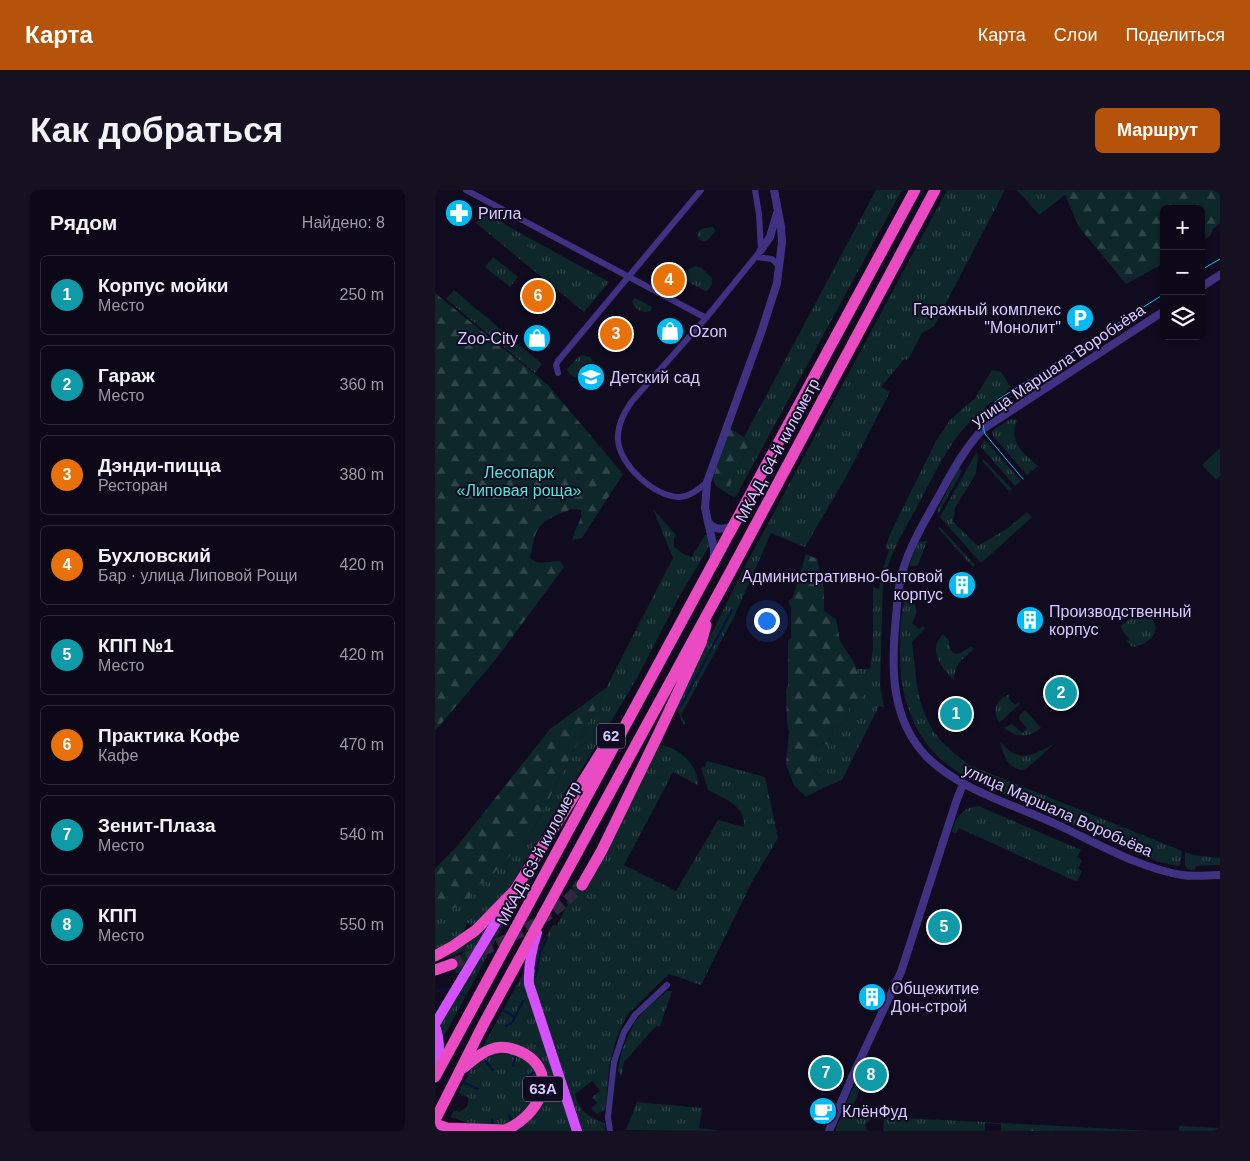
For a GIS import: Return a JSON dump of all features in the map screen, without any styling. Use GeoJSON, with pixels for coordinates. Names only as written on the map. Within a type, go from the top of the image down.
{"type":"FeatureCollection","features":[{"type":"Feature","properties":{"kind":"highway","name":"МКАД, 64-й километр"},"geometry":{"type":"LineString","coordinates":[[670,645],[915,190]]}},
{"type":"Feature","properties":{"kind":"highway","name":"МКАД, 64-й километр"},"geometry":{"type":"LineString","coordinates":[[646,726],[935,190]]}},
{"type":"Feature","properties":{"kind":"highway"},"geometry":{"type":"LineString","coordinates":[[582,885],[602,850],[701,643],[712,605]]}},
{"type":"Feature","properties":{"kind":"highway","name":"МКАД, 63-й километр"},"geometry":{"type":"LineString","coordinates":[[435,1076],[670,645]]}},
{"type":"Feature","properties":{"kind":"highway","name":"62"},"geometry":{"type":"LineString","coordinates":[[515,890],[616,729],[642,695]]}},
{"type":"Feature","properties":{"kind":"highway","name":"МКАД, 63-й километр"},"geometry":{"type":"LineString","coordinates":[[435,1122],[483,1025],[646,726]]}},
{"type":"Feature","properties":{"kind":"highway"},"geometry":{"type":"LineString","coordinates":[[435,956],[476,930],[515,890]]}},
{"type":"Feature","properties":{"kind":"highway"},"geometry":{"type":"LineString","coordinates":[[435,970],[452,964]]}},
{"type":"Feature","properties":{"kind":"highway","name":"63A"},"geometry":{"type":"LineString","coordinates":[[451,1130],[499,1130],[511,1127],[534,1108],[542,1091],[543,1082],[538,1065],[530,1057],[515,1049],[501,1048],[490,1050],[460,1071]]}},
{"type":"Feature","properties":{"kind":"highway"},"geometry":{"type":"LineString","coordinates":[[435,1122],[451,1130]]}},
{"type":"Feature","properties":{"kind":"main road"},"geometry":{"type":"LineString","coordinates":[[435,1076],[439,1051],[439,1040],[435,1025],[515,890]]}},
{"type":"Feature","properties":{"kind":"main road"},"geometry":{"type":"LineString","coordinates":[[541,920],[530,954],[529,984],[577,1131]]}},
{"type":"Feature","properties":{"kind":"street"},"geometry":{"type":"LineString","coordinates":[[466,190],[706,318]]}},
{"type":"Feature","properties":{"kind":"street"},"geometry":{"type":"LineString","coordinates":[[558,373],[556,365],[559,361],[701,190]]}},
{"type":"Feature","properties":{"kind":"street"},"geometry":{"type":"LineString","coordinates":[[755,190],[759,214],[761,250]]}},
{"type":"Feature","properties":{"kind":"street"},"geometry":{"type":"LineString","coordinates":[[713,565],[714,549],[705,508],[707,482],[763,330],[775,290],[782,242],[774,190]]}},
{"type":"Feature","properties":{"kind":"street"},"geometry":{"type":"LineString","coordinates":[[707,482],[696,491],[680,497],[668,495],[654,488],[633,472],[626,463],[618,441],[618,429],[626,410],[633,400],[706,318],[756,257],[770,237],[778,211]]}},
{"type":"Feature","properties":{"kind":"street"},"geometry":{"type":"LineString","coordinates":[[756,257],[772,259],[779,266]]}},
{"type":"Feature","properties":{"kind":"street"},"geometry":{"type":"LineString","coordinates":[[1205,284],[1220,275]]}},
{"type":"Feature","properties":{"kind":"street","name":"улица Маршала Воробьёва"},"geometry":{"type":"LineString","coordinates":[[1160,313],[983,429],[958,461],[908,554],[899,586],[895,623],[893,677],[896,699],[912,738],[922,752],[945,773],[963,784],[1037,815],[1136,861],[1163,871],[1185,875],[1220,875]]}},
{"type":"Feature","properties":{"kind":"street"},"geometry":{"type":"LineString","coordinates":[[696,491],[705,496]]}},
{"type":"Feature","properties":{"kind":"street"},"geometry":{"type":"LineString","coordinates":[[708,522],[715,528],[720,529],[729,528],[736,522]]}},
{"type":"Feature","properties":{"kind":"street"},"geometry":{"type":"LineString","coordinates":[[829,1131],[853,1074],[901,972],[963,784]]}},
{"type":"Feature","properties":{"kind":"street"},"geometry":{"type":"LineString","coordinates":[[611,1131],[609,1118],[614,1062],[624,1032],[635,1015],[667,984]]}},
{"type":"Feature","properties":{"kind":"green space"},"geometry":{"type":"Polygon","coordinates":[[[876,190],[902,190],[735,498],[726,493],[750,443],[744,437],[876,190]]]}},
{"type":"Feature","properties":{"kind":"green space"},"geometry":{"type":"Polygon","coordinates":[[[947,190],[1005,190],[934,326],[922,333],[908,360],[904,359],[881,387],[890,392],[847,475],[805,547],[771,533],[734,617],[681,715],[685,723],[684,726],[676,706],[742,572],[947,190]]]}},
{"type":"Feature","properties":{"kind":"green space"},"geometry":{"type":"Polygon","coordinates":[[[1017,190],[1063,190],[1066,194],[1039,215],[1017,190]]]}},
{"type":"Feature","properties":{"kind":"green space"},"geometry":{"type":"Polygon","coordinates":[[[1063,190],[1220,190],[1220,223],[1213,229],[1210,236],[1205,239],[1205,205],[1160,205],[1160,265],[1126,284],[1079,227],[1063,190]]]}},
{"type":"Feature","properties":{"kind":"green space"},"geometry":{"type":"Polygon","coordinates":[[[484,213],[609,282],[584,312],[476,223],[484,213]]]}},
{"type":"Feature","properties":{"kind":"green space"},"geometry":{"type":"Polygon","coordinates":[[[712,227],[715,232],[708,240],[704,242],[700,240],[697,235],[699,231],[712,227]]]}},
{"type":"Feature","properties":{"kind":"green space"},"geometry":{"type":"Polygon","coordinates":[[[512,235],[536,252],[531,258],[509,239],[512,235]]]}},
{"type":"Feature","properties":{"kind":"green space"},"geometry":{"type":"Polygon","coordinates":[[[493,257],[518,277],[510,287],[485,267],[493,257]]]}},
{"type":"Feature","properties":{"kind":"green space"},"geometry":{"type":"Polygon","coordinates":[[[696,266],[712,278],[712,284],[708,290],[705,291],[685,280],[684,277],[689,269],[696,266]]]}},
{"type":"Feature","properties":{"kind":"green space"},"geometry":{"type":"Polygon","coordinates":[[[454,290],[542,364],[535,373],[446,299],[454,290]]]}},
{"type":"Feature","properties":{"kind":"green space","name":"Лесопарк «Липовая роща»"},"geometry":{"type":"Polygon","coordinates":[[[435,293],[547,384],[623,474],[582,538],[573,540],[581,518],[581,510],[578,509],[569,510],[541,525],[535,535],[530,558],[540,563],[560,561],[564,567],[496,659],[435,731],[435,293]]]}},
{"type":"Feature","properties":{"kind":"green space"},"geometry":{"type":"Polygon","coordinates":[[[635,298],[652,307],[651,311],[645,312],[637,309],[632,301],[635,298]]]}},
{"type":"Feature","properties":{"kind":"green space"},"geometry":{"type":"Polygon","coordinates":[[[582,355],[590,357],[593,363],[582,378],[577,378],[571,375],[567,369],[582,355]]]}},
{"type":"Feature","properties":{"kind":"green space"},"geometry":{"type":"Polygon","coordinates":[[[992,370],[1001,372],[1010,386],[1007,392],[986,406],[980,420],[978,421],[974,418],[957,437],[936,470],[888,565],[883,586],[880,685],[884,707],[879,706],[842,780],[823,788],[823,778],[814,770],[814,749],[823,743],[831,747],[833,729],[846,721],[861,679],[856,669],[870,669],[873,648],[873,587],[879,589],[889,550],[885,548],[890,534],[936,441],[950,420],[975,398],[992,370]]]}},
{"type":"Feature","properties":{"kind":"green space"},"geometry":{"type":"Polygon","coordinates":[[[1013,419],[1017,420],[1014,435],[1016,441],[1022,451],[1038,466],[1027,475],[993,436],[992,431],[1013,419]]]}},
{"type":"Feature","properties":{"kind":"green space"},"geometry":{"type":"Polygon","coordinates":[[[729,428],[750,443],[726,493],[716,486],[713,479],[729,428]]]}},
{"type":"Feature","properties":{"kind":"green space"},"geometry":{"type":"Polygon","coordinates":[[[984,439],[1021,481],[1015,486],[981,447],[984,439]]]}},
{"type":"Feature","properties":{"kind":"green space"},"geometry":{"type":"Polygon","coordinates":[[[1220,448],[1220,476],[1216,480],[1202,465],[1220,448]]]}},
{"type":"Feature","properties":{"kind":"green space"},"geometry":{"type":"Polygon","coordinates":[[[976,453],[978,455],[976,473],[955,508],[953,522],[978,546],[1008,528],[1027,512],[1032,517],[981,563],[940,517],[976,453]]]}},
{"type":"Feature","properties":{"kind":"green space"},"geometry":{"type":"Polygon","coordinates":[[[983,459],[1012,489],[1009,491],[983,462],[983,459]]]}},
{"type":"Feature","properties":{"kind":"green space"},"geometry":{"type":"Polygon","coordinates":[[[959,468],[962,471],[938,514],[937,511],[959,468]]]}},
{"type":"Feature","properties":{"kind":"green space"},"geometry":{"type":"Polygon","coordinates":[[[653,509],[676,535],[674,547],[685,555],[692,557],[705,535],[708,534],[710,543],[706,552],[680,595],[636,680],[511,885],[473,926],[468,923],[464,932],[435,951],[435,920],[470,898],[470,887],[533,830],[673,558],[653,509]]]}},
{"type":"Feature","properties":{"kind":"green space"},"geometry":{"type":"Polygon","coordinates":[[[940,527],[975,565],[973,567],[938,528],[940,527]]]}},
{"type":"Feature","properties":{"kind":"green space"},"geometry":{"type":"Polygon","coordinates":[[[927,541],[918,565],[909,566],[918,542],[927,541]]]}},
{"type":"Feature","properties":{"kind":"green space"},"geometry":{"type":"Polygon","coordinates":[[[806,554],[817,559],[824,589],[824,611],[836,619],[840,641],[853,661],[861,679],[864,696],[850,706],[846,721],[833,729],[831,747],[823,743],[814,749],[816,763],[814,770],[823,778],[823,788],[806,797],[794,785],[786,764],[789,733],[786,690],[788,686],[788,641],[791,638],[791,608],[788,601],[793,597],[806,554]]]}},
{"type":"Feature","properties":{"kind":"green space"},"geometry":{"type":"Polygon","coordinates":[[[906,595],[910,596],[916,609],[916,615],[912,623],[919,629],[923,626],[925,628],[912,642],[920,701],[929,723],[938,738],[946,746],[969,765],[1182,851],[1180,865],[1159,862],[1137,854],[983,785],[943,761],[932,750],[915,725],[905,696],[900,666],[900,637],[901,616],[906,595]]]}},
{"type":"Feature","properties":{"kind":"green space"},"geometry":{"type":"Polygon","coordinates":[[[1141,609],[1153,620],[1156,627],[1155,632],[1146,642],[1132,647],[1127,641],[1129,639],[1121,626],[1141,609]]]}},
{"type":"Feature","properties":{"kind":"green space"},"geometry":{"type":"Polygon","coordinates":[[[943,634],[949,641],[951,651],[954,653],[960,653],[971,646],[974,649],[958,666],[954,680],[941,664],[936,653],[938,640],[943,634]]]}},
{"type":"Feature","properties":{"kind":"green space"},"geometry":{"type":"Polygon","coordinates":[[[606,688],[533,830],[486,882],[470,887],[470,898],[435,920],[435,869],[459,844],[550,729],[606,688]]]}},
{"type":"Feature","properties":{"kind":"green space"},"geometry":{"type":"Polygon","coordinates":[[[1010,694],[1008,698],[1015,705],[1020,704],[999,723],[996,714],[997,706],[1001,699],[1010,694]]]}},
{"type":"Feature","properties":{"kind":"green space"},"geometry":{"type":"Polygon","coordinates":[[[1025,710],[1041,728],[1032,734],[1023,736],[1013,734],[1004,728],[1012,724],[1022,733],[1027,728],[1019,719],[1025,710]]]}},
{"type":"Feature","properties":{"kind":"green space"},"geometry":{"type":"Polygon","coordinates":[[[1000,741],[1013,753],[1025,756],[1054,744],[1025,770],[1010,765],[1000,741]]]}},
{"type":"Feature","properties":{"kind":"green space"},"geometry":{"type":"Polygon","coordinates":[[[657,745],[672,748],[679,752],[695,770],[698,785],[673,772],[624,865],[676,891],[718,820],[744,827],[744,820],[737,808],[727,800],[708,790],[701,768],[705,767],[707,761],[765,777],[778,838],[753,880],[701,985],[669,974],[627,1015],[616,1039],[609,1068],[606,1106],[604,1110],[597,1114],[591,1108],[597,1103],[592,1097],[600,1091],[592,1081],[575,1094],[585,1113],[605,1123],[605,1131],[583,1131],[536,998],[532,975],[536,953],[553,925],[557,925],[568,904],[566,903],[575,881],[585,888],[657,745]]]}},
{"type":"Feature","properties":{"kind":"green space"},"geometry":{"type":"Polygon","coordinates":[[[978,806],[1081,850],[1077,857],[1082,860],[1078,868],[1082,871],[1077,882],[959,828],[956,833],[952,832],[955,822],[963,811],[978,806]]]}},
{"type":"Feature","properties":{"kind":"green space"},"geometry":{"type":"Polygon","coordinates":[[[550,844],[442,1040],[438,1028],[550,844]]]}},
{"type":"Feature","properties":{"kind":"green space"},"geometry":{"type":"Polygon","coordinates":[[[1185,852],[1193,855],[1220,858],[1220,865],[1196,866],[1195,870],[1187,869],[1185,865],[1185,852]]]}},
{"type":"Feature","properties":{"kind":"green space"},"geometry":{"type":"Polygon","coordinates":[[[489,923],[491,924],[459,974],[454,969],[457,967],[456,964],[464,951],[435,962],[468,942],[489,923]]]}},
{"type":"Feature","properties":{"kind":"green space"},"geometry":{"type":"Polygon","coordinates":[[[524,972],[574,1131],[511,1131],[542,1101],[532,1054],[481,1050],[524,972]]]}},
{"type":"Feature","properties":{"kind":"green space"},"geometry":{"type":"Polygon","coordinates":[[[667,991],[672,991],[660,1026],[656,1026],[624,1062],[621,1077],[618,1070],[622,1050],[634,1023],[645,1010],[667,991]]]}},
{"type":"Feature","properties":{"kind":"green space"},"geometry":{"type":"Polygon","coordinates":[[[494,1051],[512,1052],[534,1067],[539,1084],[536,1099],[512,1124],[475,1125],[450,1117],[454,1111],[460,1112],[467,1106],[469,1098],[458,1093],[474,1064],[494,1051]]]}},
{"type":"Feature","properties":{"kind":"green space"},"geometry":{"type":"Polygon","coordinates":[[[862,1084],[849,1115],[1152,1131],[1001,1131],[1001,1124],[985,1123],[985,1131],[883,1131],[884,1119],[872,1118],[865,1125],[867,1131],[835,1131],[853,1088],[855,1085],[862,1084]]]}},
{"type":"Feature","properties":{"kind":"green space"},"geometry":{"type":"Polygon","coordinates":[[[637,1102],[702,1108],[699,1128],[721,1131],[626,1130],[637,1102]]]}},
{"type":"Feature","properties":{"kind":"green space"},"geometry":{"type":"Polygon","coordinates":[[[1014,1125],[1052,1127],[1056,1131],[1010,1131],[1014,1125]]]}},
{"type":"Feature","properties":{"kind":"green space"},"geometry":{"type":"Polygon","coordinates":[[[1180,1126],[1220,1128],[1220,1131],[1178,1131],[1180,1126]]]}},
{"type":"Feature","properties":{"kind":"waterway"},"geometry":{"type":"LineString","coordinates":[[681,706],[732,610]]}},
{"type":"Feature","properties":{"kind":"waterway"},"geometry":{"type":"LineString","coordinates":[[536,977],[540,952],[547,938],[546,936]]}},
{"type":"Feature","properties":{"kind":"waterway"},"geometry":{"type":"LineString","coordinates":[[435,993],[444,988],[452,990]]}},
{"type":"Feature","properties":{"kind":"waterway"},"geometry":{"type":"LineString","coordinates":[[459,992],[465,996]]}},
{"type":"Feature","properties":{"kind":"waterway"},"geometry":{"type":"LineString","coordinates":[[506,1026],[512,1023],[523,1001]]}},
{"type":"Feature","properties":{"kind":"waterway"},"geometry":{"type":"LineString","coordinates":[[504,1011],[515,1017]]}},
{"type":"Feature","properties":{"kind":"waterway"},"geometry":{"type":"LineString","coordinates":[[513,1066],[516,1054]]}},
{"type":"Feature","properties":{"kind":"waterway"},"geometry":{"type":"LineString","coordinates":[[483,1058],[493,1070]]}},
{"type":"Feature","properties":{"kind":"waterway"},"geometry":{"type":"LineString","coordinates":[[525,1077],[535,1072]]}},
{"type":"Feature","properties":{"kind":"waterway"},"geometry":{"type":"LineString","coordinates":[[465,1083],[478,1089]]}},
{"type":"Feature","properties":{"kind":"waterway"},"geometry":{"type":"LineString","coordinates":[[528,1099],[533,1102]]}},
{"type":"Feature","properties":{"kind":"waterway"},"geometry":{"type":"LineString","coordinates":[[509,1115],[512,1122]]}},
{"type":"Feature","properties":{"kind":"waterway"},"geometry":{"type":"LineString","coordinates":[[492,1119],[493,1126]]}},
{"type":"Feature","properties":{"kind":"tunnel"},"geometry":{"type":"LineString","coordinates":[[452,964],[487,949],[538,922],[554,911],[582,885]]}},
{"type":"Feature","properties":{"kind":"tram line"},"geometry":{"type":"LineString","coordinates":[[1205,268],[1220,259]]}},
{"type":"Feature","properties":{"kind":"tram line"},"geometry":{"type":"LineString","coordinates":[[1023,479],[985,434],[983,423],[991,406],[999,399],[1162,295]]}},
{"type":"Feature","properties":{"kind":"place","name":"Ригла"},"geometry":{"type":"Point","coordinates":[459,213]}},
{"type":"Feature","properties":{"kind":"place","name":"Бухловский"},"geometry":{"type":"Point","coordinates":[669,280]}},
{"type":"Feature","properties":{"kind":"place","name":"Практика Кофе"},"geometry":{"type":"Point","coordinates":[538,296]}},
{"type":"Feature","properties":{"kind":"place","name":"Гаражный комплекс \"Монолит\""},"geometry":{"type":"Point","coordinates":[1080,318]}},
{"type":"Feature","properties":{"kind":"place","name":"Ozon"},"geometry":{"type":"Point","coordinates":[670,331]}},
{"type":"Feature","properties":{"kind":"place","name":"Дэнди-пицца"},"geometry":{"type":"Point","coordinates":[616,334]}},
{"type":"Feature","properties":{"kind":"place","name":"Zoo-City"},"geometry":{"type":"Point","coordinates":[537,338]}},
{"type":"Feature","properties":{"kind":"place","name":"Детский сад"},"geometry":{"type":"Point","coordinates":[591,377]}},
{"type":"Feature","properties":{"kind":"place","name":"Административно-бытовой корпус"},"geometry":{"type":"Point","coordinates":[962,585]}},
{"type":"Feature","properties":{"kind":"place","name":"Производственный корпус"},"geometry":{"type":"Point","coordinates":[1030,620]}},
{"type":"Feature","properties":{"kind":"place","name":"Гараж"},"geometry":{"type":"Point","coordinates":[1061,693]}},
{"type":"Feature","properties":{"kind":"place","name":"Корпус мойки"},"geometry":{"type":"Point","coordinates":[956,714]}},
{"type":"Feature","properties":{"kind":"place","name":"КПП №1"},"geometry":{"type":"Point","coordinates":[944,927]}},
{"type":"Feature","properties":{"kind":"place","name":"Общежитие Дон-строй"},"geometry":{"type":"Point","coordinates":[872,997]}},
{"type":"Feature","properties":{"kind":"place","name":"Зенит-Плаза"},"geometry":{"type":"Point","coordinates":[826,1073]}},
{"type":"Feature","properties":{"kind":"place","name":"КПП"},"geometry":{"type":"Point","coordinates":[871,1075]}},
{"type":"Feature","properties":{"kind":"place","name":"КлёнФуд"},"geometry":{"type":"Point","coordinates":[823,1111]}}]}
